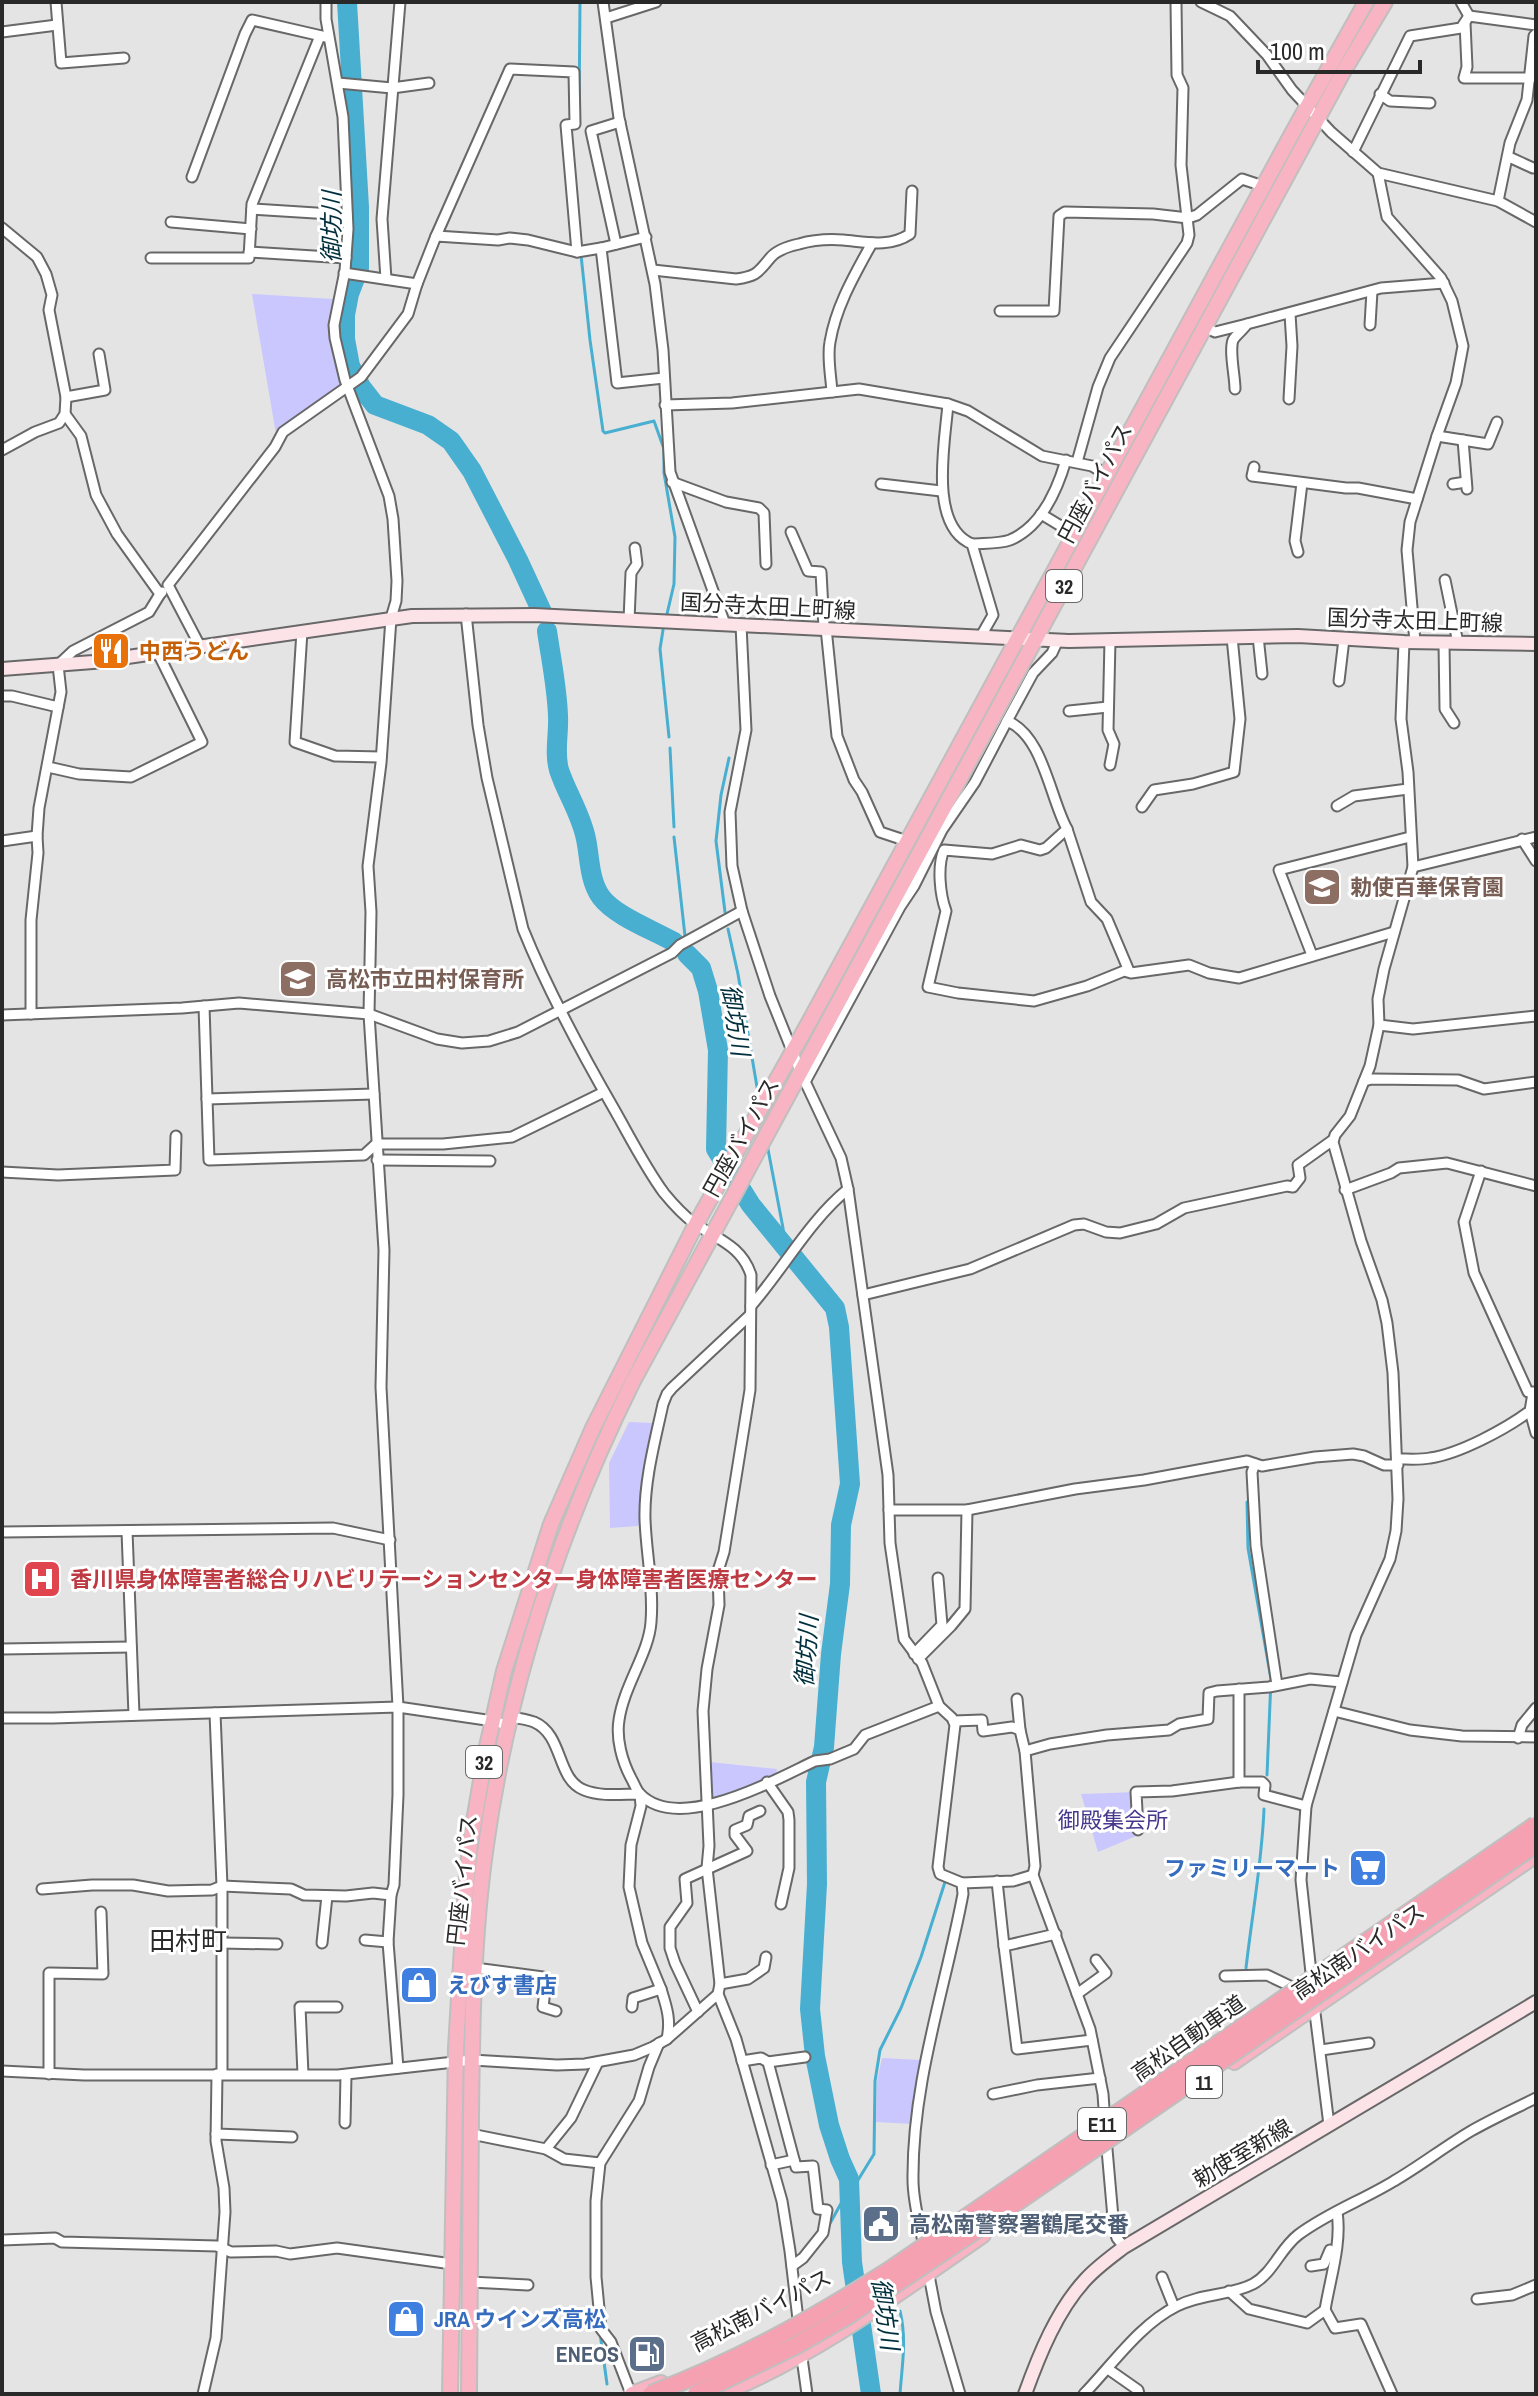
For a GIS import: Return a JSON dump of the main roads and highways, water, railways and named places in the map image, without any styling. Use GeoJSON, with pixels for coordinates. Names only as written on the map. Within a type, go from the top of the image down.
{"type":"FeatureCollection","features":[{"type":"Feature","properties":{"kind":"highway","name":"円座バイパス"},"geometry":{"type":"LineString","coordinates":[[450,2394],[452,2264],[464,2061],[485,1847],[503,1721],[504,1671],[551,1524],[593,1428],[696,1224],[1366,2]]}},
{"type":"Feature","properties":{"kind":"highway","name":"円座バイパス"},"geometry":{"type":"LineString","coordinates":[[469,2394],[471,2134],[464,2061],[464,1913],[470,1845],[503,1721],[543,1595],[573,1515],[614,1421],[713,1233],[803,1077],[1204,327],[1385,2]]}},
{"type":"Feature","properties":{"kind":"highway","name":"高松南バイパス"},"geometry":{"type":"LineString","coordinates":[[632,2394],[715,2361],[843,2294],[923,2242],[1536,1817]]}},
{"type":"Feature","properties":{"kind":"highway","name":"高松自動車道"},"geometry":{"type":"LineString","coordinates":[[651,2394],[752,2351],[878,2278],[1536,1825]]}},
{"type":"Feature","properties":{"kind":"highway","name":"高松自動車道"},"geometry":{"type":"LineString","coordinates":[[696,2394],[784,2352],[849,2315],[1536,1844]]}},
{"type":"Feature","properties":{"kind":"highway","name":"高松南バイパス"},"geometry":{"type":"LineString","coordinates":[[721,2394],[850,2327],[1536,1855]]}},
{"type":"Feature","properties":{"kind":"main road","name":"国分寺太田上町線"},"geometry":{"type":"LineString","coordinates":[[2,669],[158,653],[391,618],[466,614],[825,628],[1035,640],[1258,636],[1536,644]]}},
{"type":"Feature","properties":{"kind":"main road","name":"勅使室新線"},"geometry":{"type":"LineString","coordinates":[[1025,2394],[1039,2357],[1072,2296],[1086,2279],[1124,2247],[1536,2002]]}},
{"type":"Feature","properties":{"kind":"waterway","name":"御坊川"},"geometry":{"type":"LineString","coordinates":[[347,2],[359,207],[359,268],[345,315],[350,366],[375,405],[428,425],[451,441],[472,471],[542,612]]}},
{"type":"Feature","properties":{"kind":"waterway"},"geometry":{"type":"LineString","coordinates":[[579,114],[580,2]]}},
{"type":"Feature","properties":{"kind":"waterway"},"geometry":{"type":"LineString","coordinates":[[581,255],[603,431],[654,421],[664,449],[664,473],[675,537],[674,584],[667,614]]}},
{"type":"Feature","properties":{"kind":"waterway"},"geometry":{"type":"LineString","coordinates":[[663,630],[660,649],[669,737]]}},
{"type":"Feature","properties":{"kind":"waterway","name":"御坊川"},"geometry":{"type":"LineString","coordinates":[[547,631],[557,705],[558,763],[584,830],[594,883],[601,897],[615,910],[674,942]]}},
{"type":"Feature","properties":{"kind":"waterway"},"geometry":{"type":"LineString","coordinates":[[670,748],[674,827]]}},
{"type":"Feature","properties":{"kind":"waterway"},"geometry":{"type":"LineString","coordinates":[[725,912],[716,841],[729,758]]}},
{"type":"Feature","properties":{"kind":"waterway"},"geometry":{"type":"LineString","coordinates":[[674,837],[687,954]]}},
{"type":"Feature","properties":{"kind":"waterway"},"geometry":{"type":"LineString","coordinates":[[728,929],[758,1093]]}},
{"type":"Feature","properties":{"kind":"waterway","name":"御坊川"},"geometry":{"type":"LineString","coordinates":[[687,954],[701,968],[718,1050],[716,1149],[751,1205],[835,1308],[839,1327],[850,1484],[841,1525],[840,1584],[824,1747],[816,1782],[817,1884],[810,2009],[815,2056],[829,2125],[849,2179],[852,2262],[871,2394]]}},
{"type":"Feature","properties":{"kind":"waterway"},"geometry":{"type":"LineString","coordinates":[[767,1144],[785,1246]]}},
{"type":"Feature","properties":{"kind":"waterway"},"geometry":{"type":"LineString","coordinates":[[1247,1502],[1248,1548],[1271,1679],[1267,1775]]}},
{"type":"Feature","properties":{"kind":"waterway"},"geometry":{"type":"LineString","coordinates":[[1246,1968],[1264,1809]]}},
{"type":"Feature","properties":{"kind":"waterway"},"geometry":{"type":"LineString","coordinates":[[828,2227],[874,2154],[875,2081],[880,2050],[921,1957],[945,1882]]}},
{"type":"Feature","properties":{"kind":"waterway"},"geometry":{"type":"LineString","coordinates":[[900,2311],[904,2342],[900,2394]]}},
{"type":"Feature","properties":{"kind":"waterway"},"geometry":{"type":"LineString","coordinates":[[600,2333],[607,2384]]}},
{"type":"Feature","properties":{"kind":"place","name":"中西うどん"},"geometry":{"type":"Point","coordinates":[111,651]}},
{"type":"Feature","properties":{"kind":"place","name":"勅使百華保育園"},"geometry":{"type":"Point","coordinates":[1322,887]}},
{"type":"Feature","properties":{"kind":"place","name":"高松市立田村保育所"},"geometry":{"type":"Point","coordinates":[298,979]}},
{"type":"Feature","properties":{"kind":"place","name":"香川県身体障害者総合リハビリテーションセンター身体障害者医療センター"},"geometry":{"type":"Point","coordinates":[42,1579]}},
{"type":"Feature","properties":{"kind":"place","name":"ファミリーマート"},"geometry":{"type":"Point","coordinates":[1368,1868]}},
{"type":"Feature","properties":{"kind":"place","name":"えびす書店"},"geometry":{"type":"Point","coordinates":[419,1985]}},
{"type":"Feature","properties":{"kind":"place","name":"高松南警察署鶴尾交番"},"geometry":{"type":"Point","coordinates":[881,2224]}},
{"type":"Feature","properties":{"kind":"place","name":"JRA ウインズ高松"},"geometry":{"type":"Point","coordinates":[406,2319]}},
{"type":"Feature","properties":{"kind":"place","name":"ENEOS"},"geometry":{"type":"Point","coordinates":[647,2354]}},
{"type":"Feature","properties":{"kind":"district","name":"田村町"},"geometry":{"type":"Point","coordinates":[188,1940]}},
{"type":"Feature","properties":{"kind":"park label","name":"御殿集会所"},"geometry":{"type":"Point","coordinates":[1113,1820]}}]}
